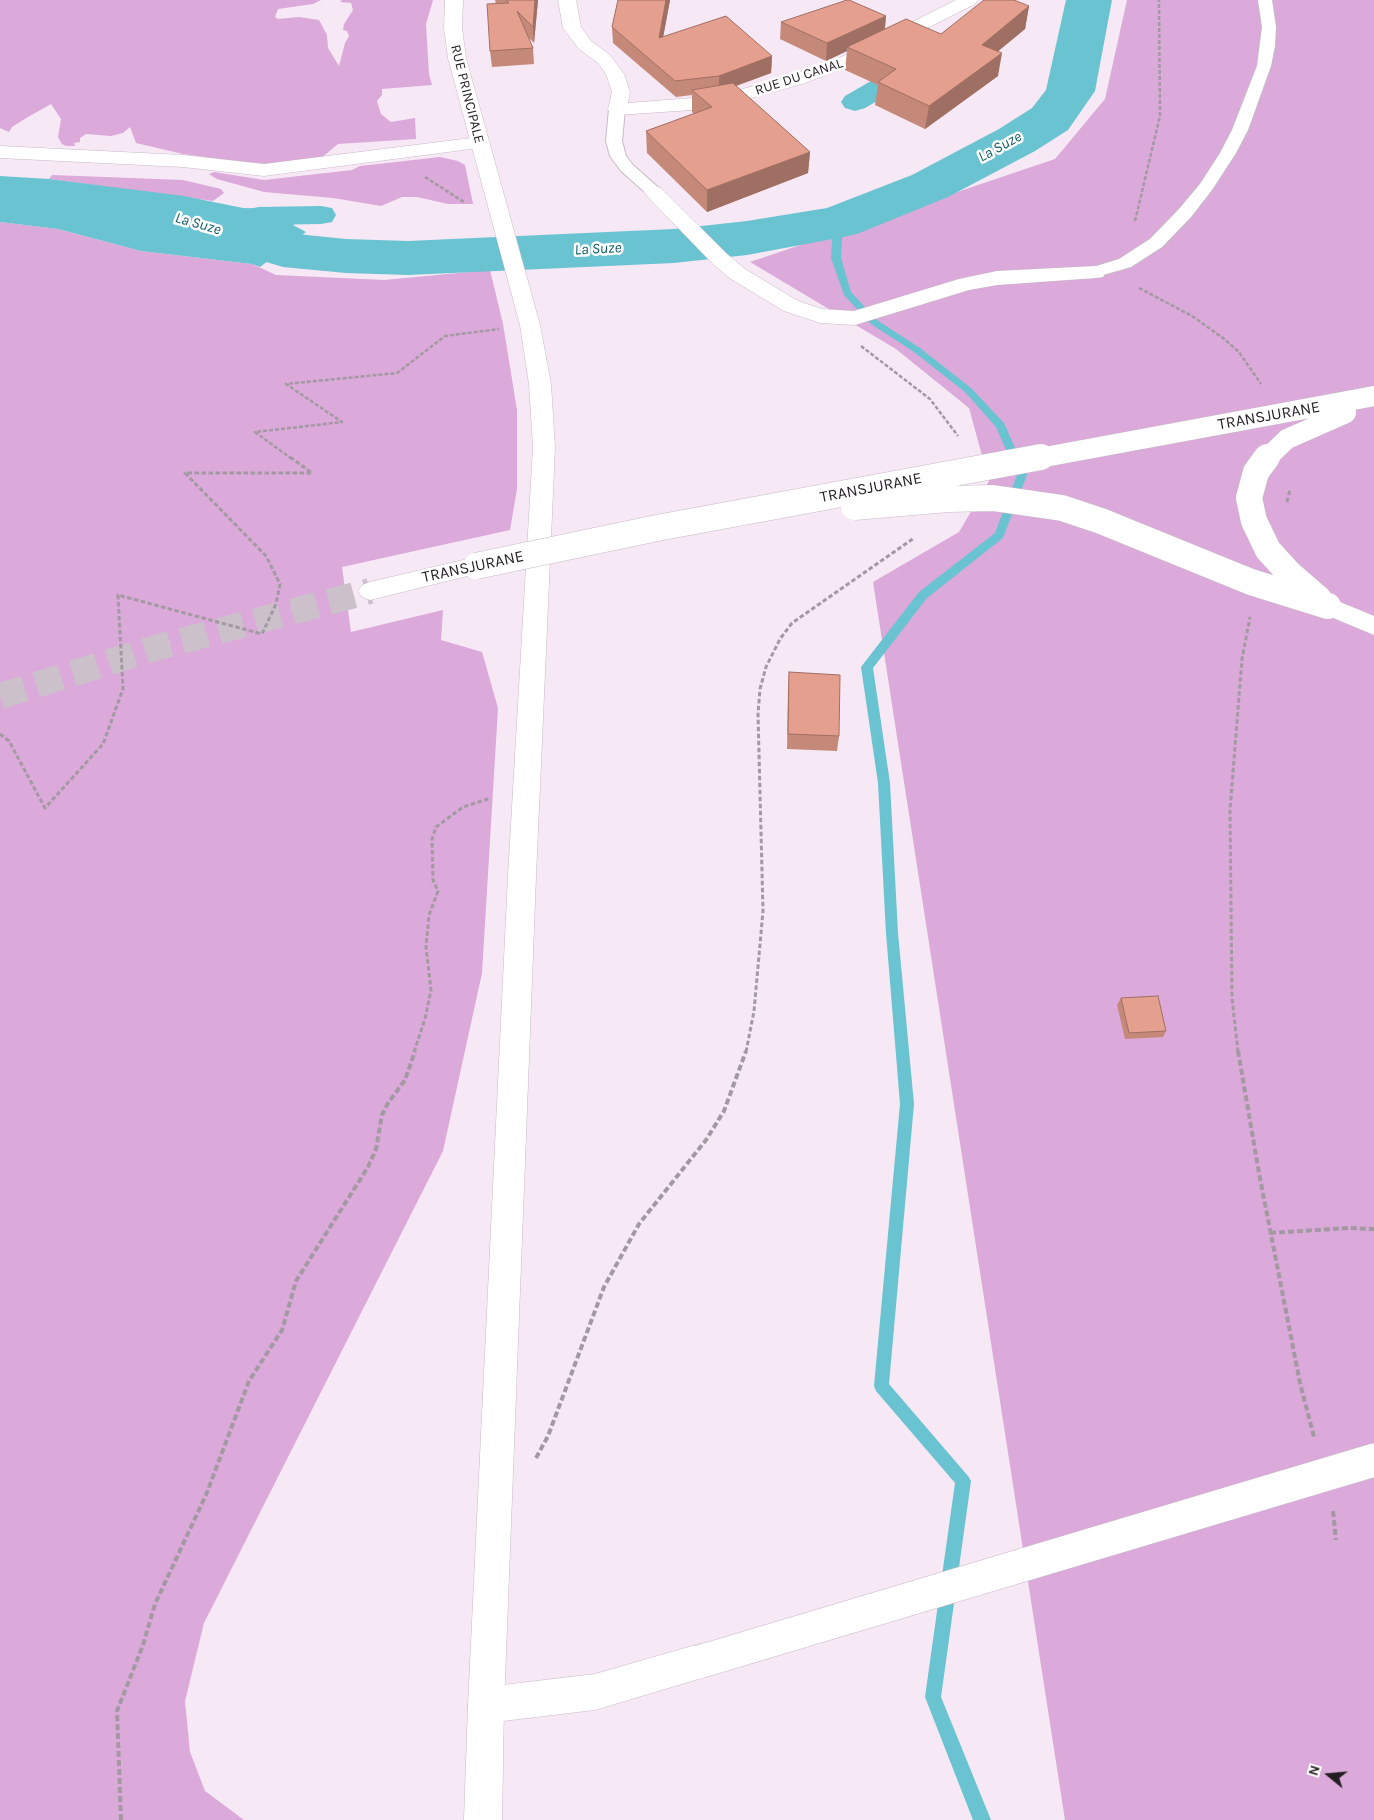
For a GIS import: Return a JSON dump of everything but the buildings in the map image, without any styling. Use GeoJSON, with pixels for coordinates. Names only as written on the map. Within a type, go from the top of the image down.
{"type":"FeatureCollection","features":[{"type":"Feature","properties":{"kind":"main road","name":"RUE PRINCIPALE"},"geometry":{"type":"LineString","coordinates":[[454,0],[454,43],[481,151],[529,322],[540,384],[544,447],[522,876],[486,1705],[483,1820]]}},
{"type":"Feature","properties":{"kind":"main road"},"geometry":{"type":"LineString","coordinates":[[566,0],[572,28],[585,45],[604,59],[616,74],[621,92],[617,109]]}},
{"type":"Feature","properties":{"kind":"main road","name":"RUE DU CANAL"},"geometry":{"type":"LineString","coordinates":[[617,109],[692,104],[729,98],[796,80],[852,59],[969,0]]}},
{"type":"Feature","properties":{"kind":"main road"},"geometry":{"type":"LineString","coordinates":[[0,152],[183,161],[264,170],[481,151]]}},
{"type":"Feature","properties":{"kind":"main road"},"geometry":{"type":"LineString","coordinates":[[654,192],[720,260],[738,274],[791,306],[820,316],[855,318],[966,284],[997,278],[1096,272]]}},
{"type":"Feature","properties":{"kind":"main road","name":"TRANSJURANE"},"geometry":{"type":"LineString","coordinates":[[370,591],[394,584],[586,542],[980,467],[1374,396]]}},
{"type":"Feature","properties":{"kind":"main road"},"geometry":{"type":"LineString","coordinates":[[1328,606],[1289,573],[1268,550],[1257,530],[1251,512],[1249,498],[1251,485],[1260,465],[1280,444],[1295,435],[1374,401]]}},
{"type":"Feature","properties":{"kind":"main road"},"geometry":{"type":"LineString","coordinates":[[705,519],[948,499],[993,498],[1030,502],[1062,508],[1101,521],[1251,582],[1328,606],[1374,626]]}},
{"type":"Feature","properties":{"kind":"main road"},"geometry":{"type":"LineString","coordinates":[[486,1705],[595,1692],[1374,1460]]}},
{"type":"Feature","properties":{"kind":"lane"},"geometry":{"type":"LineString","coordinates":[[1096,272],[1125,263],[1156,243],[1185,213],[1206,187],[1240,130],[1264,66],[1269,27],[1266,0]]}},
{"type":"Feature","properties":{"kind":"lane"},"geometry":{"type":"LineString","coordinates":[[617,109],[614,141],[618,156],[627,168],[654,192]]}},
{"type":"Feature","properties":{"kind":"path"},"geometry":{"type":"LineString","coordinates":[[1125,263],[1160,116],[1160,0]]}},
{"type":"Feature","properties":{"kind":"path"},"geometry":{"type":"LineString","coordinates":[[424,176],[464,202],[466,208]]}},
{"type":"Feature","properties":{"kind":"path"},"geometry":{"type":"LineString","coordinates":[[1096,272],[1130,284],[1192,316],[1223,338],[1238,352],[1264,388]]}},
{"type":"Feature","properties":{"kind":"path"},"geometry":{"type":"LineString","coordinates":[[820,316],[930,399],[955,430],[958,438]]}},
{"type":"Feature","properties":{"kind":"path"},"geometry":{"type":"LineString","coordinates":[[0,734],[8,741],[45,808],[103,744],[123,689],[118,595],[262,634],[276,604],[280,584],[266,556],[185,473],[312,473],[255,432],[342,422],[286,384],[397,373],[445,336],[501,329]]}},
{"type":"Feature","properties":{"kind":"path"},"geometry":{"type":"LineString","coordinates":[[1286,504],[1291,482]]}},
{"type":"Feature","properties":{"kind":"path"},"geometry":{"type":"LineString","coordinates":[[548,1436],[604,1287],[639,1224],[706,1140],[724,1111],[745,1057],[754,1011],[763,911],[758,714],[760,689],[766,667],[780,639],[792,623],[917,536]]}},
{"type":"Feature","properties":{"kind":"path"},"geometry":{"type":"LineString","coordinates":[[1250,616],[1242,659],[1230,810],[1232,998],[1236,1041],[1270,1233],[1300,1383],[1315,1440]]}},
{"type":"Feature","properties":{"kind":"path"},"geometry":{"type":"LineString","coordinates":[[121,1820],[117,1711],[143,1645],[155,1604],[206,1495],[249,1380],[282,1330],[296,1281],[368,1167],[376,1149],[382,1115],[388,1103],[405,1080],[429,1004],[431,990],[426,946],[429,915],[438,891],[433,880],[431,853],[432,839],[436,827],[463,807],[491,798],[497,793]]}},
{"type":"Feature","properties":{"kind":"path"},"geometry":{"type":"LineString","coordinates":[[1270,1233],[1348,1228],[1374,1230]]}},
{"type":"Feature","properties":{"kind":"path"},"geometry":{"type":"LineString","coordinates":[[1332,1507],[1336,1540]]}},
{"type":"Feature","properties":{"kind":"shaded area"},"geometry":{"type":"Polygon","coordinates":[[[0,0],[321,0],[313,4],[278,9],[275,17],[278,19],[299,17],[319,20],[327,35],[328,48],[339,66],[345,43],[349,36],[347,31],[343,30],[344,24],[353,10],[351,3],[340,2],[342,0],[433,0],[426,24],[429,74],[432,85],[382,89],[382,95],[377,101],[381,114],[391,122],[415,118],[416,139],[338,144],[314,164],[255,164],[183,154],[136,143],[130,127],[123,133],[111,136],[86,134],[80,138],[80,142],[74,143],[75,146],[66,146],[62,144],[58,137],[61,119],[51,104],[12,127],[9,132],[0,128],[0,0]]]}},
{"type":"Feature","properties":{"kind":"shaded area"},"geometry":{"type":"Polygon","coordinates":[[[1127,0],[1374,0],[1374,1820],[1065,1820],[873,582],[959,532],[989,481],[969,408],[896,349],[750,262],[1055,159],[1105,99],[1127,0]]]}},
{"type":"Feature","properties":{"kind":"shaded area"},"geometry":{"type":"Polygon","coordinates":[[[440,157],[458,161],[465,165],[473,204],[448,204],[417,197],[402,197],[381,206],[333,198],[264,192],[217,179],[209,174],[214,172],[264,180],[440,157]]]}},
{"type":"Feature","properties":{"kind":"shaded area"},"geometry":{"type":"Polygon","coordinates":[[[52,175],[183,180],[221,189],[224,193],[213,201],[49,179],[52,175]]]}},
{"type":"Feature","properties":{"kind":"shaded area"},"geometry":{"type":"Polygon","coordinates":[[[0,222],[58,229],[141,251],[252,264],[276,275],[384,280],[490,270],[503,324],[517,410],[517,489],[510,530],[342,567],[351,632],[443,610],[441,640],[482,652],[498,708],[482,973],[443,1151],[204,1623],[185,1701],[190,1752],[205,1791],[244,1820],[0,1820],[0,222]]]}},
{"type":"Feature","properties":{"kind":"water"},"geometry":{"type":"Polygon","coordinates":[[[0,176],[49,179],[184,196],[243,208],[270,209],[286,207],[295,212],[316,211],[316,221],[297,222],[293,225],[306,232],[260,267],[252,264],[141,251],[58,229],[0,222],[0,176]]]}},
{"type":"Feature","properties":{"kind":"waterway","name":"La Suze"},"geometry":{"type":"LineString","coordinates":[[0,194],[57,198],[171,216],[283,250],[346,256],[408,258],[674,246],[747,238],[838,222],[930,186],[1017,140],[1050,119],[1070,91],[1089,0]]}},
{"type":"Feature","properties":{"kind":"waterway"},"geometry":{"type":"LineString","coordinates":[[855,102],[881,87],[926,56]]}},
{"type":"Feature","properties":{"kind":"waterway"},"geometry":{"type":"LineString","coordinates":[[259,216],[321,215]]}},
{"type":"Feature","properties":{"kind":"waterway"},"geometry":{"type":"LineString","coordinates":[[838,222],[836,258],[847,293],[874,322],[917,350],[968,390],[1000,425],[1022,475],[999,535],[923,595],[867,667],[884,783],[892,933],[907,1104],[881,1386],[963,1481],[933,1697],[982,1820]]}},
{"type":"Feature","properties":{"kind":"tunnel"},"geometry":{"type":"LineString","coordinates":[[0,696],[155,648],[370,591]]}}]}
